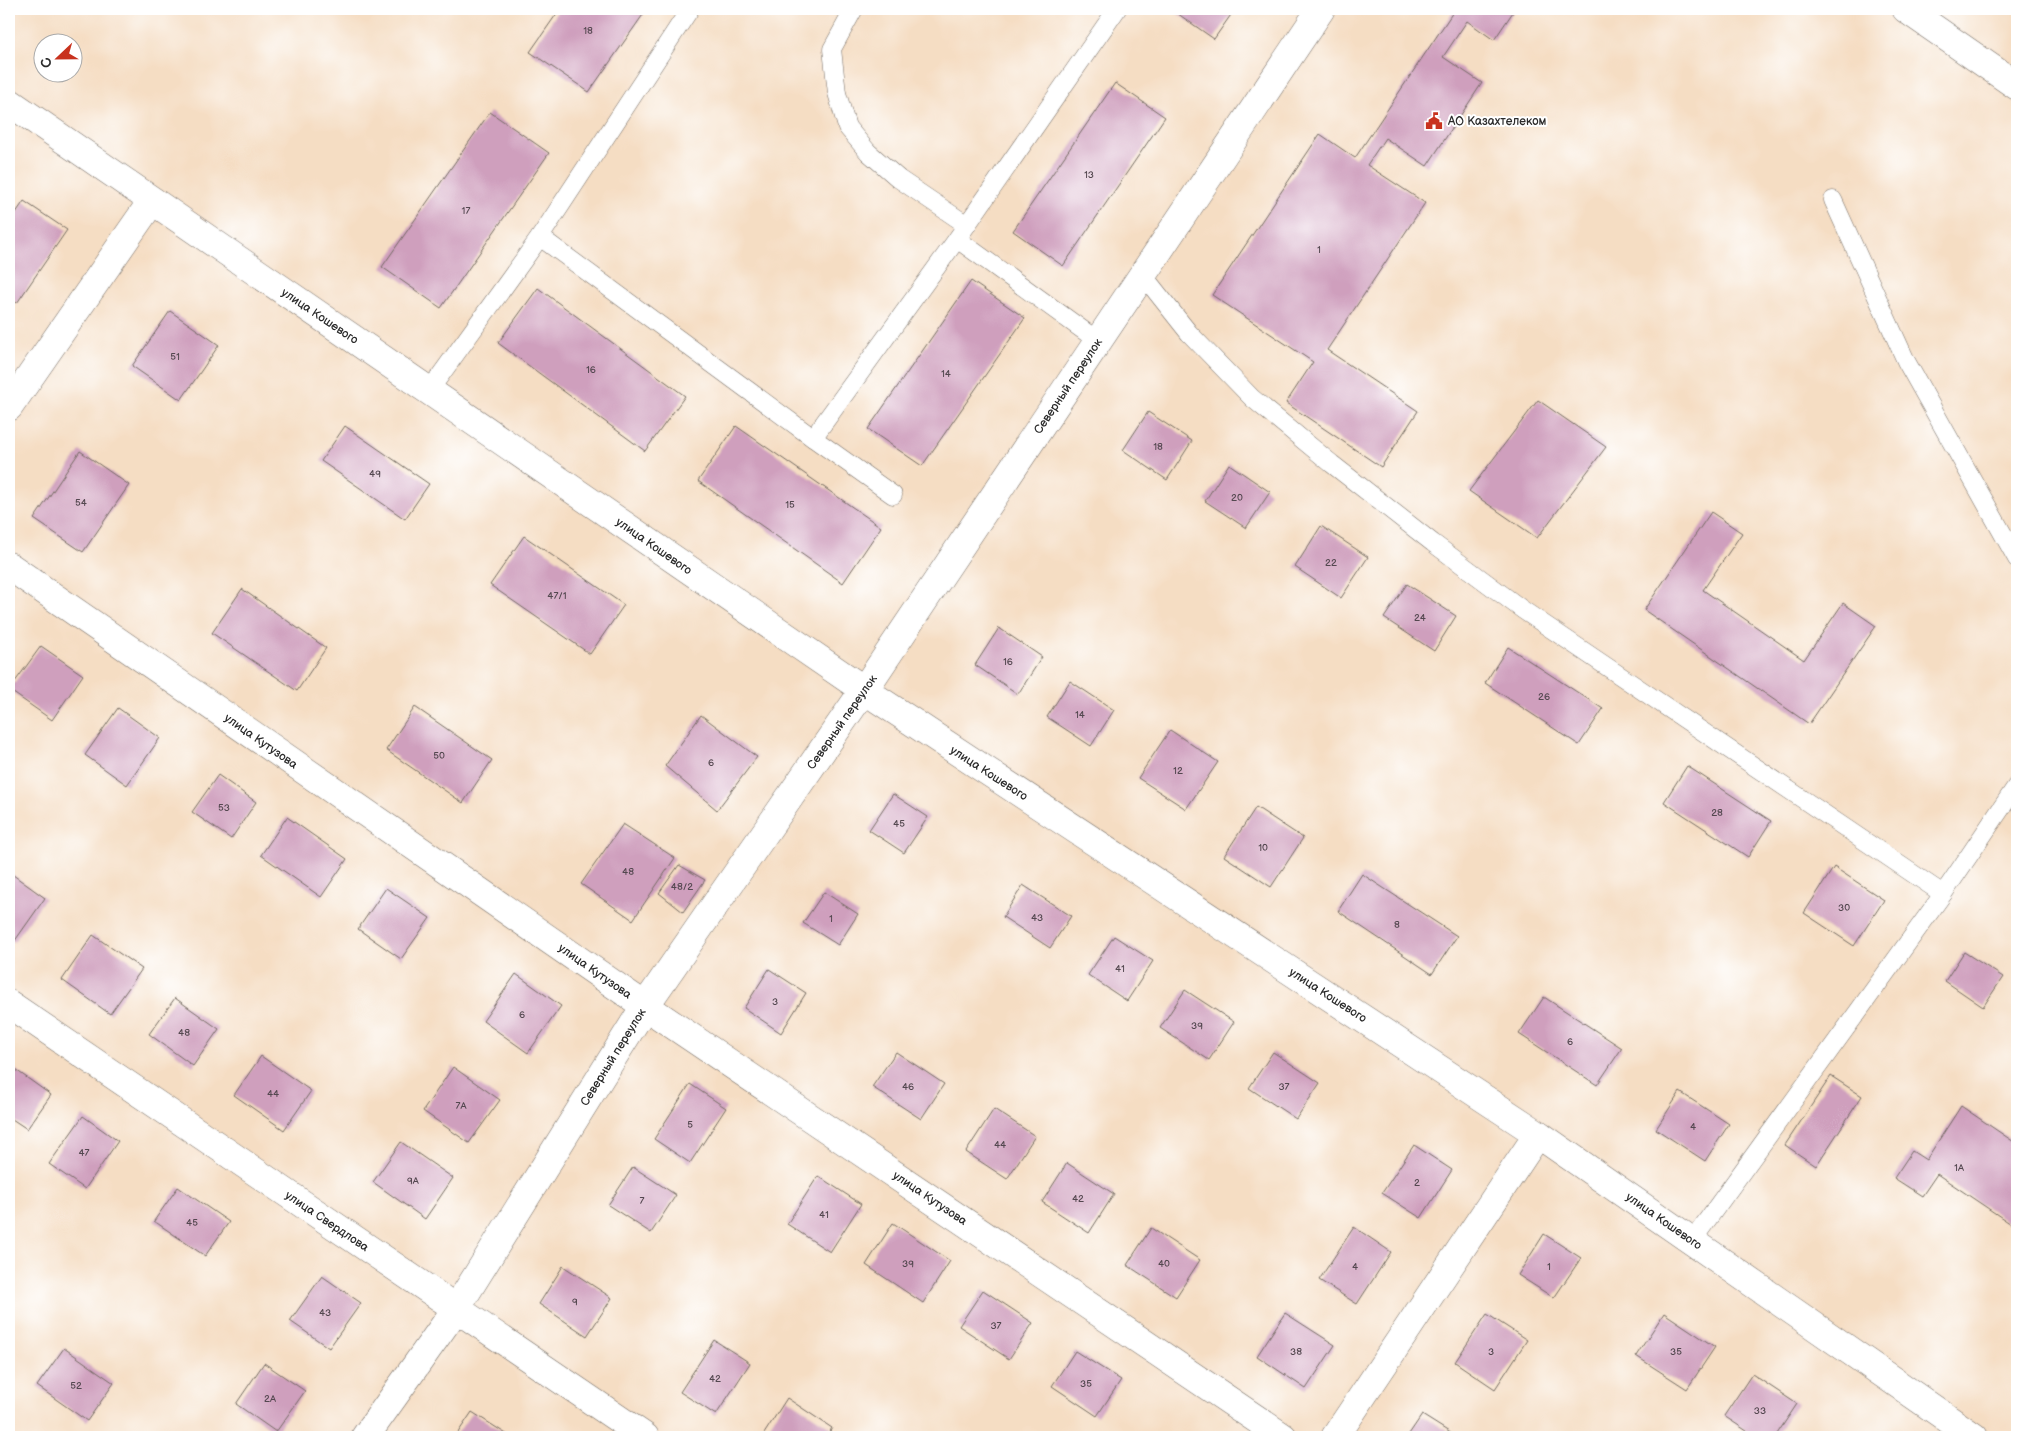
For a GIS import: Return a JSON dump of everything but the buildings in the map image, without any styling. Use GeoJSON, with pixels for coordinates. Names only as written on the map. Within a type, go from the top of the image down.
{"type":"FeatureCollection","features":[{"type":"Feature","properties":{"kind":"street","name":"Северный переулок"},"geometry":{"type":"LineString","coordinates":[[365,1437],[456,1309],[645,1006],[864,690],[1321,9]]}},
{"type":"Feature","properties":{"kind":"street"},"geometry":{"type":"LineString","coordinates":[[1921,13],[2017,86]]}},
{"type":"Feature","properties":{"kind":"street","name":"улица Кошевого"},"geometry":{"type":"LineString","coordinates":[[9,102],[864,690],[1538,1134],[1974,1437]]}},
{"type":"Feature","properties":{"kind":"street"},"geometry":{"type":"LineString","coordinates":[[9,407],[152,201]]}},
{"type":"Feature","properties":{"kind":"street","name":"улица Кутузова"},"geometry":{"type":"LineString","coordinates":[[9,566],[645,1006],[1283,1437]]}},
{"type":"Feature","properties":{"kind":"street","name":"улица Свердлова"},"geometry":{"type":"LineString","coordinates":[[9,1004],[645,1437]]}},
{"type":"Feature","properties":{"kind":"street"},"geometry":{"type":"LineString","coordinates":[[1335,1437],[1538,1134]]}},
{"type":"Feature","properties":{"kind":"lane"},"geometry":{"type":"LineString","coordinates":[[429,391],[540,236],[690,9]]}},
{"type":"Feature","properties":{"kind":"lane"},"geometry":{"type":"LineString","coordinates":[[854,9],[832,50],[837,93],[847,127],[868,152],[899,179],[967,225]]}},
{"type":"Feature","properties":{"kind":"lane"},"geometry":{"type":"LineString","coordinates":[[812,438],[967,225],[1117,9]]}},
{"type":"Feature","properties":{"kind":"lane"},"geometry":{"type":"LineString","coordinates":[[1833,200],[1906,361],[2017,559]]}},
{"type":"Feature","properties":{"kind":"lane"},"geometry":{"type":"LineString","coordinates":[[540,236],[812,438],[892,495]]}},
{"type":"Feature","properties":{"kind":"lane"},"geometry":{"type":"LineString","coordinates":[[957,239],[1098,341]]}},
{"type":"Feature","properties":{"kind":"lane"},"geometry":{"type":"LineString","coordinates":[[1143,275],[1189,333],[1252,398],[1332,464],[1434,543],[1523,610],[1943,894]]}},
{"type":"Feature","properties":{"kind":"lane"},"geometry":{"type":"LineString","coordinates":[[1692,1241],[1943,894],[2017,785]]}},
{"type":"Feature","properties":{"kind":"place","name":"АО Казахтелеком"},"geometry":{"type":"Point","coordinates":[1434,121]}}]}
